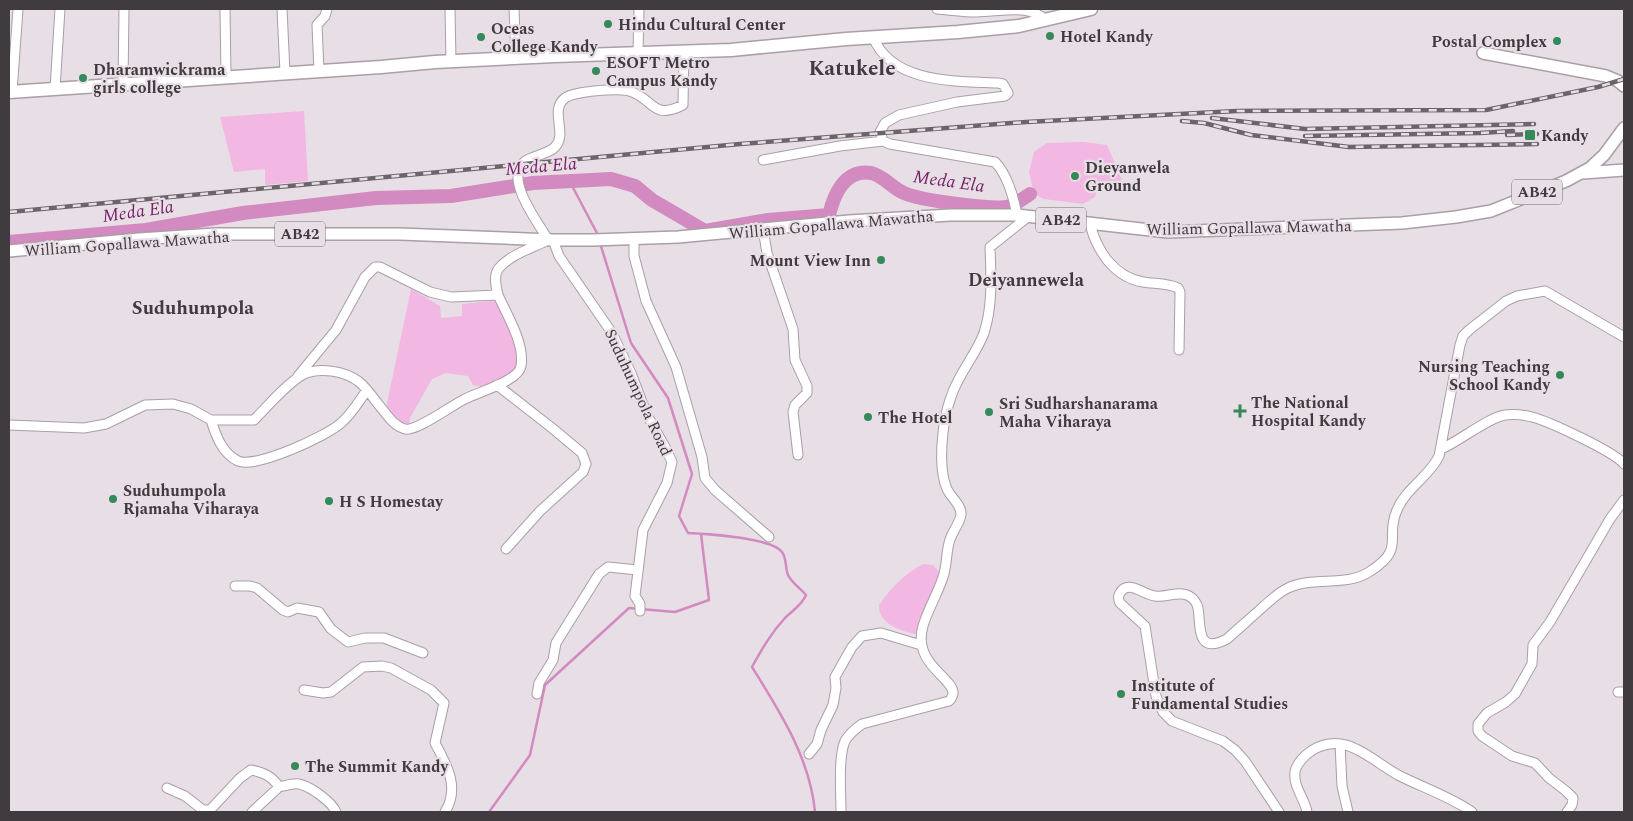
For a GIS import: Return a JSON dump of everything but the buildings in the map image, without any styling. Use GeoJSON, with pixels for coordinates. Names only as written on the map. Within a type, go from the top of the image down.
{"type":"FeatureCollection","features":[{"type":"Feature","properties":{"kind":"highway"},"geometry":{"type":"LineString","coordinates":[[10,92],[452,62],[638,52],[731,50],[1019,26],[1091,9]]}},
{"type":"Feature","properties":{"kind":"main road"},"geometry":{"type":"LineString","coordinates":[[1483,53],[1600,75],[1622,83]]}},
{"type":"Feature","properties":{"kind":"main road","name":"William Gopallawa Mawatha"},"geometry":{"type":"LineString","coordinates":[[9,251],[147,238],[215,234],[400,234],[551,240],[678,237],[1015,208],[1029,216],[1168,232],[1402,223],[1491,211],[1583,173],[1604,155],[1623,130]]}},
{"type":"Feature","properties":{"kind":"main road"},"geometry":{"type":"LineString","coordinates":[[1604,155],[1610,166],[1620,170]]}},
{"type":"Feature","properties":{"kind":"main road"},"geometry":{"type":"LineString","coordinates":[[1583,173],[1620,170]]}},
{"type":"Feature","properties":{"kind":"street"},"geometry":{"type":"LineString","coordinates":[[10,92],[18,9]]}},
{"type":"Feature","properties":{"kind":"street"},"geometry":{"type":"LineString","coordinates":[[55,90],[60,9]]}},
{"type":"Feature","properties":{"kind":"street"},"geometry":{"type":"LineString","coordinates":[[123,84],[124,9]]}},
{"type":"Feature","properties":{"kind":"street"},"geometry":{"type":"LineString","coordinates":[[224,9],[226,76]]}},
{"type":"Feature","properties":{"kind":"street"},"geometry":{"type":"LineString","coordinates":[[282,9],[285,73]]}},
{"type":"Feature","properties":{"kind":"street"},"geometry":{"type":"LineString","coordinates":[[318,71],[317,25],[327,9]]}},
{"type":"Feature","properties":{"kind":"street"},"geometry":{"type":"LineString","coordinates":[[450,9],[452,62]]}},
{"type":"Feature","properties":{"kind":"street"},"geometry":{"type":"LineString","coordinates":[[514,9],[516,59]]}},
{"type":"Feature","properties":{"kind":"street"},"geometry":{"type":"LineString","coordinates":[[638,52],[639,9]]}},
{"type":"Feature","properties":{"kind":"street"},"geometry":{"type":"LineString","coordinates":[[937,9],[1024,10],[1035,13],[1046,20]]}},
{"type":"Feature","properties":{"kind":"street"},"geometry":{"type":"LineString","coordinates":[[873,37],[878,49],[887,58],[923,77],[938,80],[998,83],[1003,84],[1008,93],[1005,96],[957,102],[899,115],[885,123],[880,132],[883,141]]}},
{"type":"Feature","properties":{"kind":"street","name":"Suduhumpola Road"},"geometry":{"type":"LineString","coordinates":[[640,609],[634,596],[643,530],[668,483],[672,462],[647,416],[631,373],[612,333],[559,256],[520,191],[518,177],[522,164],[529,158],[554,148],[558,142],[558,107],[566,97],[586,91],[620,90],[628,91],[657,110],[665,111],[683,105],[684,51]]}},
{"type":"Feature","properties":{"kind":"street"},"geometry":{"type":"LineString","coordinates":[[764,160],[840,146],[883,141],[890,144],[995,162],[1000,167],[1015,208]]}},
{"type":"Feature","properties":{"kind":"street"},"geometry":{"type":"LineString","coordinates":[[841,812],[842,751],[852,731],[862,724],[949,701],[953,694],[952,688],[930,665],[921,645],[923,625],[943,577],[949,543],[961,515],[960,507],[948,491],[942,472],[943,433],[951,396],[983,334],[987,319],[992,287],[990,247],[1029,216]]}},
{"type":"Feature","properties":{"kind":"street"},"geometry":{"type":"LineString","coordinates":[[1090,224],[1097,246],[1116,271],[1131,280],[1178,288],[1180,292],[1179,350]]}},
{"type":"Feature","properties":{"kind":"street"},"geometry":{"type":"LineString","coordinates":[[763,229],[767,252],[793,329],[795,360],[807,386],[807,393],[795,406],[793,412],[798,455]]}},
{"type":"Feature","properties":{"kind":"street"},"geometry":{"type":"LineString","coordinates":[[633,238],[634,256],[646,301],[676,367],[700,448],[705,478],[715,490],[769,537]]}},
{"type":"Feature","properties":{"kind":"street"},"geometry":{"type":"LineString","coordinates":[[9,425],[84,428],[106,424],[145,405],[173,404],[191,410],[210,420],[254,420],[304,374],[319,370],[339,372],[358,380],[396,426],[406,430],[416,428],[452,405],[518,374],[522,367],[522,349],[498,295],[496,277],[498,268],[513,258],[551,240]]}},
{"type":"Feature","properties":{"kind":"street"},"geometry":{"type":"LineString","coordinates":[[293,383],[336,330],[365,277],[375,267],[380,267],[430,292],[451,297],[498,295]]}},
{"type":"Feature","properties":{"kind":"street"},"geometry":{"type":"LineString","coordinates":[[1279,812],[1245,761],[1235,750],[1223,742],[1172,721],[1163,712],[1156,696],[1145,626],[1120,603],[1118,599],[1119,593],[1124,588],[1130,586],[1156,596],[1180,594],[1190,596],[1198,607],[1198,623],[1201,637],[1204,641],[1211,644],[1227,639],[1288,588],[1308,582],[1363,576],[1383,562],[1392,550],[1396,511],[1409,491],[1436,463],[1463,336],[1506,301],[1517,296],[1545,291],[1624,338]]}},
{"type":"Feature","properties":{"kind":"street"},"geometry":{"type":"LineString","coordinates":[[497,385],[582,453],[586,464],[583,472],[540,511],[506,548]]}},
{"type":"Feature","properties":{"kind":"street"},"geometry":{"type":"LineString","coordinates":[[210,420],[219,442],[228,454],[239,462],[253,462],[281,453],[340,424],[350,414],[367,390]]}},
{"type":"Feature","properties":{"kind":"street"},"geometry":{"type":"LineString","coordinates":[[1440,449],[1451,445],[1497,418],[1515,415],[1532,417],[1547,422],[1612,455],[1624,464]]}},
{"type":"Feature","properties":{"kind":"street"},"geometry":{"type":"LineString","coordinates":[[1567,812],[1572,805],[1573,798],[1566,791],[1549,778],[1535,763],[1512,756],[1482,736],[1478,731],[1478,724],[1487,714],[1515,694],[1532,664],[1532,645],[1550,622],[1610,519],[1624,500]]}},
{"type":"Feature","properties":{"kind":"street"},"geometry":{"type":"LineString","coordinates":[[537,694],[539,683],[553,660],[556,643],[599,574],[608,567],[638,570]]}},
{"type":"Feature","properties":{"kind":"street"},"geometry":{"type":"LineString","coordinates":[[235,586],[257,588],[288,612],[297,608],[319,612],[331,629],[348,642],[364,638],[384,638],[423,653]]}},
{"type":"Feature","properties":{"kind":"street"},"geometry":{"type":"LineString","coordinates":[[809,754],[817,744],[821,730],[834,705],[835,677],[852,647],[862,636],[881,633],[921,645]]}},
{"type":"Feature","properties":{"kind":"street"},"geometry":{"type":"LineString","coordinates":[[304,690],[323,693],[331,692],[363,667],[382,666],[391,668],[431,690],[444,703],[435,744],[448,768],[453,791],[445,812]]}},
{"type":"Feature","properties":{"kind":"street"},"geometry":{"type":"LineString","coordinates":[[1307,812],[1297,787],[1295,772],[1308,753],[1323,744],[1350,746],[1395,774],[1459,803],[1472,812]]}},
{"type":"Feature","properties":{"kind":"street"},"geometry":{"type":"LineString","coordinates":[[1340,744],[1342,786],[1348,812]]}},
{"type":"Feature","properties":{"kind":"street"},"geometry":{"type":"LineString","coordinates":[[167,788],[184,796],[203,810],[210,810],[240,778],[251,770],[274,779],[279,786]]}},
{"type":"Feature","properties":{"kind":"street"},"geometry":{"type":"LineString","coordinates":[[252,812],[279,786],[299,784],[314,790],[336,812]]}},
{"type":"Feature","properties":{"kind":"shaded area"},"geometry":{"type":"Polygon","coordinates":[[[304,111],[308,181],[265,185],[265,169],[234,172],[220,117],[304,111]]]}},
{"type":"Feature","properties":{"kind":"shaded area","name":"Dieyanwela Ground"},"geometry":{"type":"Polygon","coordinates":[[[1084,142],[1107,145],[1122,180],[1110,191],[1096,193],[1095,197],[1083,204],[1044,199],[1034,194],[1029,172],[1034,152],[1047,143],[1084,142]]]}},
{"type":"Feature","properties":{"kind":"shaded area"},"geometry":{"type":"Polygon","coordinates":[[[411,289],[440,306],[441,318],[462,316],[462,304],[493,301],[498,303],[520,357],[514,376],[483,387],[473,385],[468,376],[446,373],[432,379],[410,418],[409,427],[393,421],[386,408],[411,289]]]}},
{"type":"Feature","properties":{"kind":"shaded area"},"geometry":{"type":"Polygon","coordinates":[[[923,564],[933,565],[942,575],[920,630],[916,634],[903,631],[891,625],[882,617],[879,605],[898,582],[923,564]]]}},
{"type":"Feature","properties":{"kind":"waterway","name":"Meda Ela"},"geometry":{"type":"LineString","coordinates":[[9,242],[146,230],[243,213],[376,198],[451,196],[533,183],[611,179],[635,186],[652,200],[705,231],[768,220],[829,215],[834,199],[842,185],[854,175],[862,173],[876,175],[900,191],[912,196],[957,204],[990,207],[1010,206],[1030,194]]}},
{"type":"Feature","properties":{"kind":"waterway"},"geometry":{"type":"LineString","coordinates":[[570,182],[598,235]]}},
{"type":"Feature","properties":{"kind":"waterway"},"geometry":{"type":"LineString","coordinates":[[600,243],[631,343],[668,398],[692,474],[679,516],[688,533],[753,540],[776,547],[784,555],[789,578],[806,595],[800,605],[775,629],[752,667],[783,718],[800,754],[812,792],[815,812]]}},
{"type":"Feature","properties":{"kind":"waterway"},"geometry":{"type":"LineString","coordinates":[[489,812],[530,755],[545,685],[629,608],[675,612],[709,600],[701,534]]}},
{"type":"Feature","properties":{"kind":"railway"},"geometry":{"type":"LineString","coordinates":[[9,212],[740,144],[1026,122],[1237,111],[1486,110],[1598,87],[1624,79]]}},
{"type":"Feature","properties":{"kind":"railway"},"geometry":{"type":"LineString","coordinates":[[1212,118],[1305,129],[1534,124]]}},
{"type":"Feature","properties":{"kind":"railway"},"geometry":{"type":"LineString","coordinates":[[1182,121],[1204,123],[1251,135],[1349,147],[1537,144]]}},
{"type":"Feature","properties":{"kind":"railway"},"geometry":{"type":"LineString","coordinates":[[1305,136],[1513,131]]}},
{"type":"Feature","properties":{"kind":"railway"},"geometry":{"type":"LineString","coordinates":[[1507,135],[1537,134]]}},
{"type":"Feature","properties":{"kind":"place","name":"Hindu Cultural Center"},"geometry":{"type":"Point","coordinates":[608,24]}},
{"type":"Feature","properties":{"kind":"place","name":"Hotel Kandy"},"geometry":{"type":"Point","coordinates":[1050,36]}},
{"type":"Feature","properties":{"kind":"place","name":"Oceas College Kandy"},"geometry":{"type":"Point","coordinates":[481,37]}},
{"type":"Feature","properties":{"kind":"place","name":"Postal Complex"},"geometry":{"type":"Point","coordinates":[1557,41]}},
{"type":"Feature","properties":{"kind":"place","name":"ESOFT Metro Campus Kandy"},"geometry":{"type":"Point","coordinates":[596,71]}},
{"type":"Feature","properties":{"kind":"place","name":"Dharamwickrama girls college"},"geometry":{"type":"Point","coordinates":[83,78]}},
{"type":"Feature","properties":{"kind":"place","name":"Kandy"},"geometry":{"type":"Point","coordinates":[1530,135]}},
{"type":"Feature","properties":{"kind":"place","name":"Dieyanwela Ground"},"geometry":{"type":"Point","coordinates":[1075,176]}},
{"type":"Feature","properties":{"kind":"place","name":"Mount View Inn"},"geometry":{"type":"Point","coordinates":[881,260]}},
{"type":"Feature","properties":{"kind":"place","name":"Nursing Teaching School Kandy"},"geometry":{"type":"Point","coordinates":[1560,375]}},
{"type":"Feature","properties":{"kind":"place","name":"The National Hospital Kandy"},"geometry":{"type":"Point","coordinates":[1240,411]}},
{"type":"Feature","properties":{"kind":"place","name":"Sri Sudharshanarama Maha Viharaya"},"geometry":{"type":"Point","coordinates":[989,412]}},
{"type":"Feature","properties":{"kind":"place","name":"The Hotel"},"geometry":{"type":"Point","coordinates":[868,417]}},
{"type":"Feature","properties":{"kind":"place","name":"Suduhumpola Rjamaha Viharaya"},"geometry":{"type":"Point","coordinates":[113,499]}},
{"type":"Feature","properties":{"kind":"place","name":"H S Homestay"},"geometry":{"type":"Point","coordinates":[329,501]}},
{"type":"Feature","properties":{"kind":"place","name":"Institute of Fundamental Studies"},"geometry":{"type":"Point","coordinates":[1121,694]}},
{"type":"Feature","properties":{"kind":"place","name":"The Summit Kandy"},"geometry":{"type":"Point","coordinates":[295,766]}},
{"type":"Feature","properties":{"kind":"district","name":"Katukele"},"geometry":{"type":"Point","coordinates":[852,68]}},
{"type":"Feature","properties":{"kind":"district","name":"Deiyannewela"},"geometry":{"type":"Point","coordinates":[1026,280]}},
{"type":"Feature","properties":{"kind":"district","name":"Suduhumpola"},"geometry":{"type":"Point","coordinates":[193,307]}}]}
